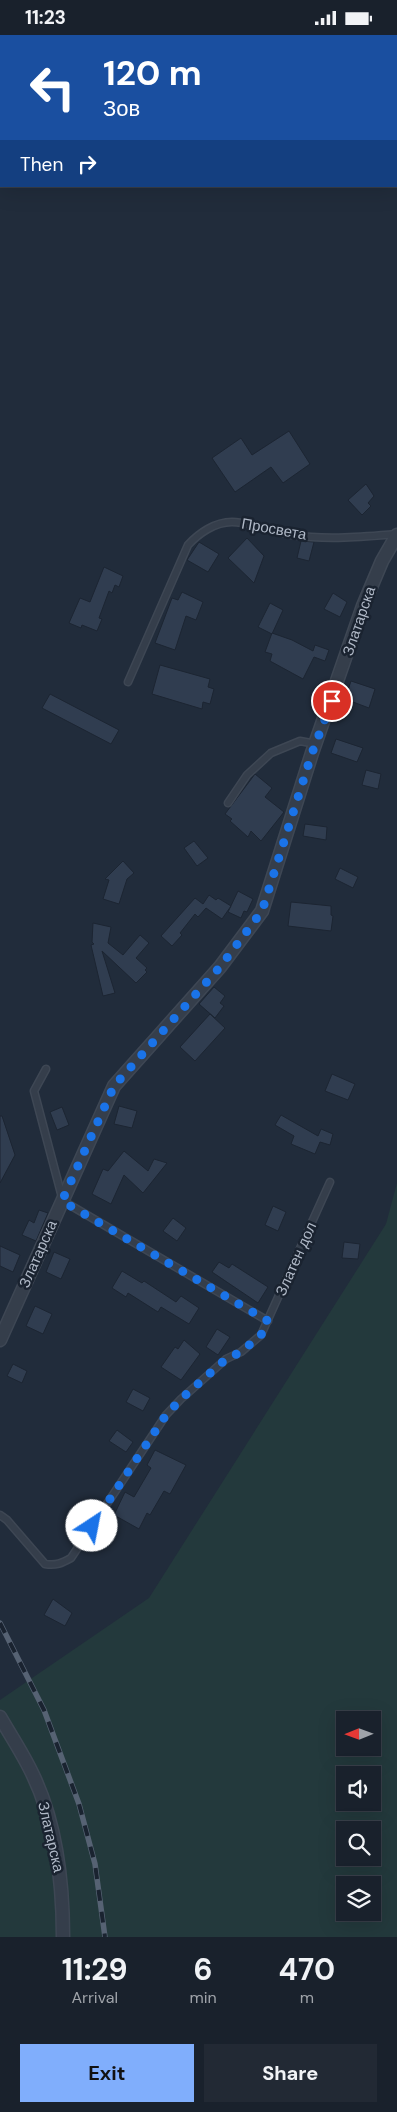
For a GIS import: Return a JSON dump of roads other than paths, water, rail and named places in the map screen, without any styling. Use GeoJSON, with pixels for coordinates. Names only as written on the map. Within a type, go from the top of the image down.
{"type":"FeatureCollection","features":[{"type":"Feature","properties":{"kind":"street","name":"Златарска"},"geometry":{"type":"LineString","coordinates":[[0,1340],[114,1086],[220,967],[262,911],[316,744],[369,592],[382,561],[397,535]]}},
{"type":"Feature","properties":{"kind":"street","name":"Златарска"},"geometry":{"type":"LineString","coordinates":[[0,1717],[32,1774],[48,1813],[60,1870],[63,1937]]}},
{"type":"Feature","properties":{"kind":"lane","name":"Просвета"},"geometry":{"type":"LineString","coordinates":[[128,682],[188,545],[199,534],[212,527],[231,522],[294,535],[327,537],[397,535]]}},
{"type":"Feature","properties":{"kind":"lane"},"geometry":{"type":"LineString","coordinates":[[228,803],[247,775],[271,753],[300,741],[316,744]]}},
{"type":"Feature","properties":{"kind":"lane"},"geometry":{"type":"LineString","coordinates":[[46,1069],[34,1091],[62,1201],[268,1321]]}},
{"type":"Feature","properties":{"kind":"lane","name":"Златен дол"},"geometry":{"type":"LineString","coordinates":[[0,1515],[7,1520],[45,1564],[62,1563],[71,1558],[166,1415],[226,1359],[241,1352],[261,1335],[330,1182]]}},
{"type":"Feature","properties":{"kind":"railway"},"geometry":{"type":"LineString","coordinates":[[0,1623],[44,1710],[79,1804],[95,1864],[105,1937]]}}]}
